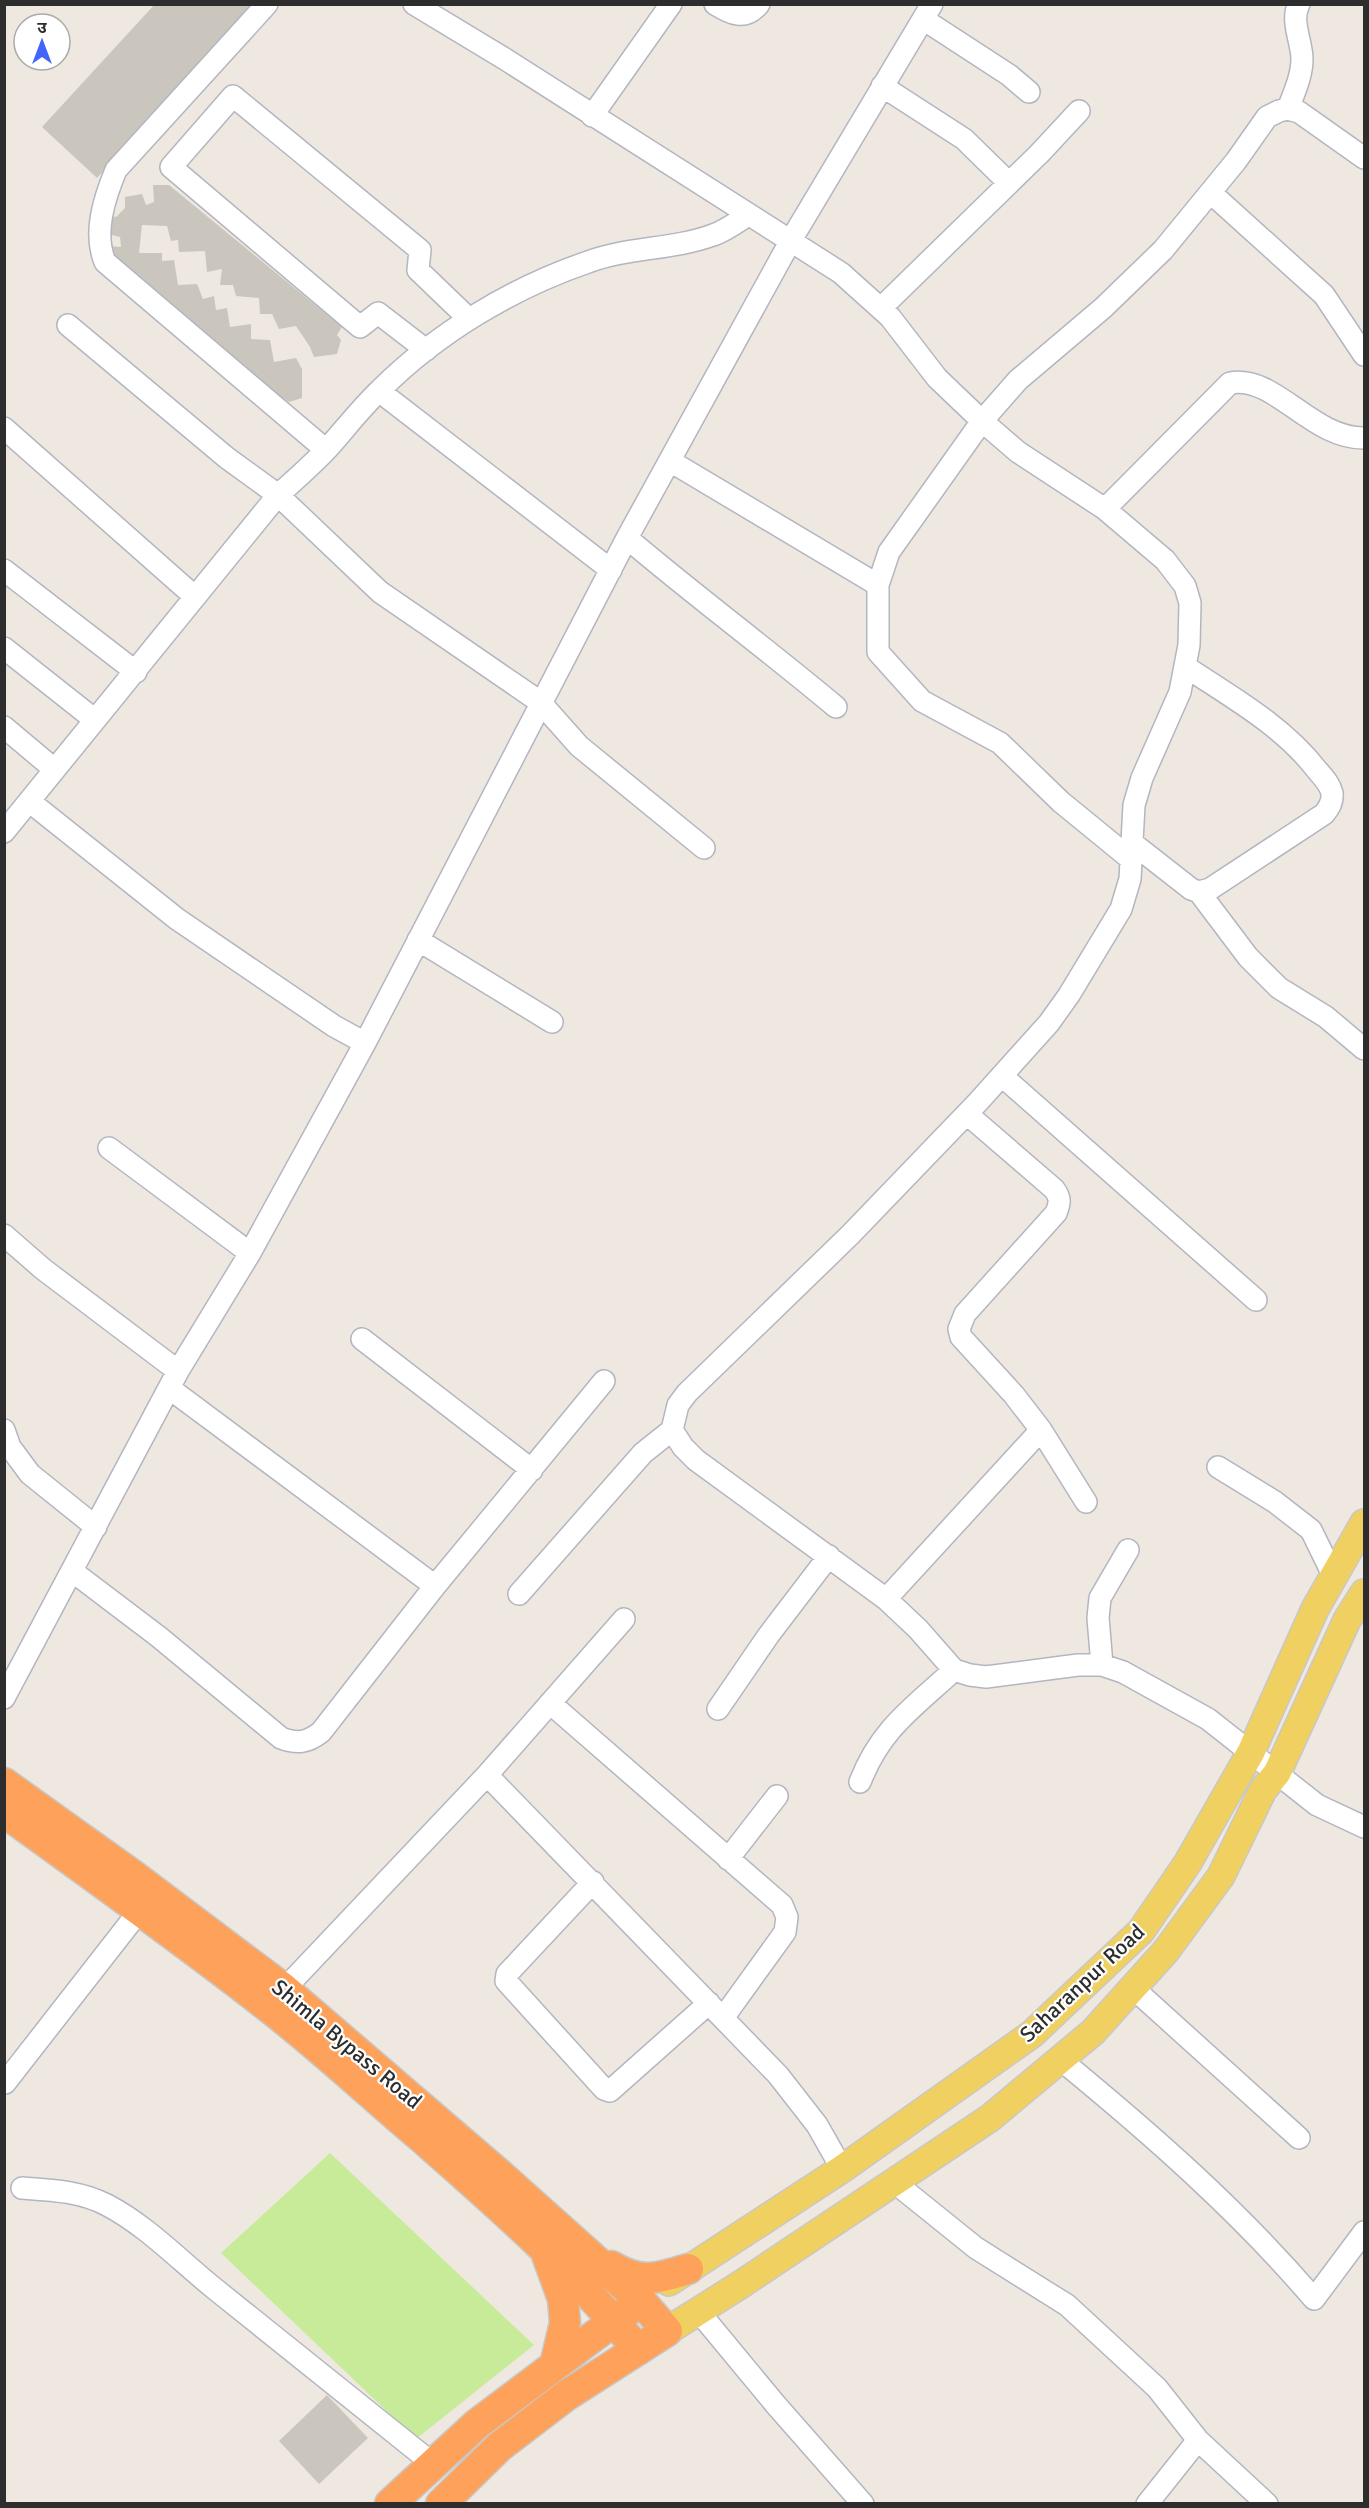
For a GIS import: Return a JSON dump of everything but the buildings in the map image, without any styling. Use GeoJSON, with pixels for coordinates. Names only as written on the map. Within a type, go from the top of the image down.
{"type":"FeatureCollection","features":[{"type":"Feature","properties":{"kind":"highway","name":"Shimla Bypass Road"},"geometry":{"type":"LineString","coordinates":[[4,1783],[134,1876],[276,1998],[585,2287],[638,2350]]}},
{"type":"Feature","properties":{"kind":"highway","name":"Shimla Bypass Road"},"geometry":{"type":"LineString","coordinates":[[4,1812],[140,1910],[276,1998],[489,2165],[641,2301],[667,2331]]}},
{"type":"Feature","properties":{"kind":"highway"},"geometry":{"type":"LineString","coordinates":[[544,2248],[563,2299],[565,2323],[555,2365]]}},
{"type":"Feature","properties":{"kind":"highway"},"geometry":{"type":"LineString","coordinates":[[585,2251],[628,2276],[645,2278],[663,2276],[688,2269]]}},
{"type":"Feature","properties":{"kind":"highway"},"geometry":{"type":"LineString","coordinates":[[390,2504],[477,2424],[641,2301]]}},
{"type":"Feature","properties":{"kind":"highway"},"geometry":{"type":"LineString","coordinates":[[441,2504],[499,2447],[567,2395],[667,2331]]}},
{"type":"Feature","properties":{"kind":"main road","name":"Saharanpur Road"},"geometry":{"type":"LineString","coordinates":[[641,2301],[842,2169],[1032,2034],[1141,1931],[1187,1864],[1251,1752],[1315,1609],[1365,1523]]}},
{"type":"Feature","properties":{"kind":"main road","name":"Saharanpur Road"},"geometry":{"type":"LineString","coordinates":[[667,2331],[990,2118],[1093,2032],[1166,1951],[1221,1876],[1263,1790],[1276,1773],[1347,1620],[1365,1593]]}},
{"type":"Feature","properties":{"kind":"street"},"geometry":{"type":"LineString","coordinates":[[267,4],[116,170],[109,186],[98,236],[99,248],[105,262],[326,450]]}},
{"type":"Feature","properties":{"kind":"street"},"geometry":{"type":"LineString","coordinates":[[414,4],[505,59],[841,273],[881,308],[937,378],[982,422],[1018,452],[1105,509],[1165,560],[1185,585],[1190,603],[1190,645],[1180,692],[1142,778],[1134,805],[1130,879],[1121,909],[1090,963],[1049,1023],[1002,1076],[850,1235],[687,1394],[678,1405],[672,1430],[643,1453],[519,1594]]}},
{"type":"Feature","properties":{"kind":"street"},"geometry":{"type":"LineString","coordinates":[[592,116],[671,4]]}},
{"type":"Feature","properties":{"kind":"street"},"geometry":{"type":"LineString","coordinates":[[715,4],[729,13],[742,16],[754,10],[759,4]]}},
{"type":"Feature","properties":{"kind":"street"},"geometry":{"type":"LineString","coordinates":[[1288,109],[1302,60],[1295,18],[1299,4]]}},
{"type":"Feature","properties":{"kind":"street"},"geometry":{"type":"LineString","coordinates":[[4,1698],[173,1379],[250,1252],[365,1043],[627,538],[791,240],[927,12],[1029,92]]}},
{"type":"Feature","properties":{"kind":"street"},"geometry":{"type":"LineString","coordinates":[[882,86],[964,139],[1009,183]]}},
{"type":"Feature","properties":{"kind":"street"},"geometry":{"type":"LineString","coordinates":[[426,350],[378,313],[360,327],[171,167],[233,96],[420,250],[418,270],[469,319]]}},
{"type":"Feature","properties":{"kind":"street"},"geometry":{"type":"LineString","coordinates":[[1365,158],[1299,112],[1288,109],[1267,117],[1211,194],[1162,250],[1103,308],[1018,380],[982,422],[889,552],[878,585],[878,652],[922,701],[1000,743],[1061,802],[1131,851],[1199,892],[1248,957],[1279,987],[1326,1017],[1365,1049]]}},
{"type":"Feature","properties":{"kind":"street"},"geometry":{"type":"LineString","coordinates":[[881,308],[1079,111]]}},
{"type":"Feature","properties":{"kind":"street"},"geometry":{"type":"LineString","coordinates":[[1211,194],[1324,295],[1365,355]]}},
{"type":"Feature","properties":{"kind":"street"},"geometry":{"type":"LineString","coordinates":[[4,832],[278,495],[326,450],[379,391],[426,350],[469,319],[500,301],[587,262],[620,252],[666,247],[697,240],[715,234],[748,215]]}},
{"type":"Feature","properties":{"kind":"street"},"geometry":{"type":"LineString","coordinates":[[68,325],[226,458],[278,495],[380,592],[540,702],[579,746],[704,848]]}},
{"type":"Feature","properties":{"kind":"street"},"geometry":{"type":"LineString","coordinates":[[1105,509],[1230,382],[1243,381],[1258,385],[1333,433],[1353,438],[1365,438]]}},
{"type":"Feature","properties":{"kind":"street"},"geometry":{"type":"LineString","coordinates":[[379,391],[611,570]]}},
{"type":"Feature","properties":{"kind":"street"},"geometry":{"type":"LineString","coordinates":[[4,428],[195,596]]}},
{"type":"Feature","properties":{"kind":"street"},"geometry":{"type":"LineString","coordinates":[[670,461],[878,585]]}},
{"type":"Feature","properties":{"kind":"street"},"geometry":{"type":"LineString","coordinates":[[627,538],[697,597],[769,650],[836,707]]}},
{"type":"Feature","properties":{"kind":"street"},"geometry":{"type":"LineString","coordinates":[[4,570],[136,672]]}},
{"type":"Feature","properties":{"kind":"street"},"geometry":{"type":"LineString","coordinates":[[4,648],[95,720]]}},
{"type":"Feature","properties":{"kind":"street"},"geometry":{"type":"LineString","coordinates":[[1186,667],[1240,702],[1292,741],[1329,786],[1332,795],[1331,805],[1324,814],[1210,889],[1199,892]]}},
{"type":"Feature","properties":{"kind":"street"},"geometry":{"type":"LineString","coordinates":[[4,726],[54,769]]}},
{"type":"Feature","properties":{"kind":"street"},"geometry":{"type":"LineString","coordinates":[[29,801],[177,919],[334,1026],[365,1043]]}},
{"type":"Feature","properties":{"kind":"street"},"geometry":{"type":"LineString","coordinates":[[418,940],[552,1022]]}},
{"type":"Feature","properties":{"kind":"street"},"geometry":{"type":"LineString","coordinates":[[1002,1076],[1256,1300]]}},
{"type":"Feature","properties":{"kind":"street"},"geometry":{"type":"LineString","coordinates":[[967,1114],[1059,1196],[1060,1203],[1056,1213],[965,1314],[959,1329],[961,1337],[1014,1395],[1041,1430],[1086,1502]]}},
{"type":"Feature","properties":{"kind":"street"},"geometry":{"type":"LineString","coordinates":[[109,1148],[250,1252]]}},
{"type":"Feature","properties":{"kind":"street"},"geometry":{"type":"LineString","coordinates":[[4,1235],[173,1379],[435,1586]]}},
{"type":"Feature","properties":{"kind":"street"},"geometry":{"type":"LineString","coordinates":[[362,1339],[532,1470]]}},
{"type":"Feature","properties":{"kind":"street"},"geometry":{"type":"LineString","coordinates":[[72,1571],[159,1637],[281,1738],[299,1743],[307,1742],[321,1732],[435,1586],[604,1381]]}},
{"type":"Feature","properties":{"kind":"street"},"geometry":{"type":"LineString","coordinates":[[672,1430],[682,1447],[741,1496],[829,1556],[886,1599],[918,1629],[954,1670],[986,1677],[1078,1665],[1102,1665],[1123,1672],[1208,1719],[1317,1805],[1365,1827]]}},
{"type":"Feature","properties":{"kind":"street"},"geometry":{"type":"LineString","coordinates":[[886,1599],[1041,1430]]}},
{"type":"Feature","properties":{"kind":"street"},"geometry":{"type":"LineString","coordinates":[[6,1444],[30,1474],[96,1527]]}},
{"type":"Feature","properties":{"kind":"street"},"geometry":{"type":"LineString","coordinates":[[1218,1467],[1275,1502],[1311,1530],[1334,1577]]}},
{"type":"Feature","properties":{"kind":"street"},"geometry":{"type":"LineString","coordinates":[[1102,1665],[1098,1618],[1100,1598],[1128,1550]]}},
{"type":"Feature","properties":{"kind":"street"},"geometry":{"type":"LineString","coordinates":[[718,1709],[768,1636],[829,1556]]}},
{"type":"Feature","properties":{"kind":"street"},"geometry":{"type":"LineString","coordinates":[[276,1998],[487,1775],[624,1619]]}},
{"type":"Feature","properties":{"kind":"street"},"geometry":{"type":"LineString","coordinates":[[860,1782],[868,1760],[886,1733],[904,1713],[954,1670]]}},
{"type":"Feature","properties":{"kind":"street"},"geometry":{"type":"LineString","coordinates":[[550,1703],[728,1860],[778,1900],[785,1911],[787,1923],[782,1938],[716,2010],[610,2091],[604,2089],[506,1981],[507,1974],[593,1882]]}},
{"type":"Feature","properties":{"kind":"street"},"geometry":{"type":"LineString","coordinates":[[487,1775],[716,2010],[802,2103],[842,2169]]}},
{"type":"Feature","properties":{"kind":"street"},"geometry":{"type":"LineString","coordinates":[[728,1860],[777,1796]]}},
{"type":"Feature","properties":{"kind":"street"},"geometry":{"type":"LineString","coordinates":[[5,2083],[140,1910]]}},
{"type":"Feature","properties":{"kind":"street"},"geometry":{"type":"LineString","coordinates":[[1133,1988],[1299,2138]]}},
{"type":"Feature","properties":{"kind":"street"},"geometry":{"type":"LineString","coordinates":[[1060,2060],[1140,2124],[1236,2213],[1314,2300],[1365,2232]]}},
{"type":"Feature","properties":{"kind":"street"},"geometry":{"type":"LineString","coordinates":[[894,2182],[976,2248],[1067,2305],[1157,2388],[1198,2440],[1268,2504]]}},
{"type":"Feature","properties":{"kind":"street"},"geometry":{"type":"LineString","coordinates":[[22,2188],[63,2191],[90,2198],[126,2217],[158,2239],[214,2288],[432,2463]]}},
{"type":"Feature","properties":{"kind":"street"},"geometry":{"type":"LineString","coordinates":[[699,2312],[776,2405],[863,2504]]}},
{"type":"Feature","properties":{"kind":"street"},"geometry":{"type":"LineString","coordinates":[[1147,2504],[1198,2440]]}},
{"type":"Feature","properties":{"kind":"green space"},"geometry":{"type":"Polygon","coordinates":[[[330,2153],[534,2345],[416,2439],[221,2253],[330,2153]]]}}]}
